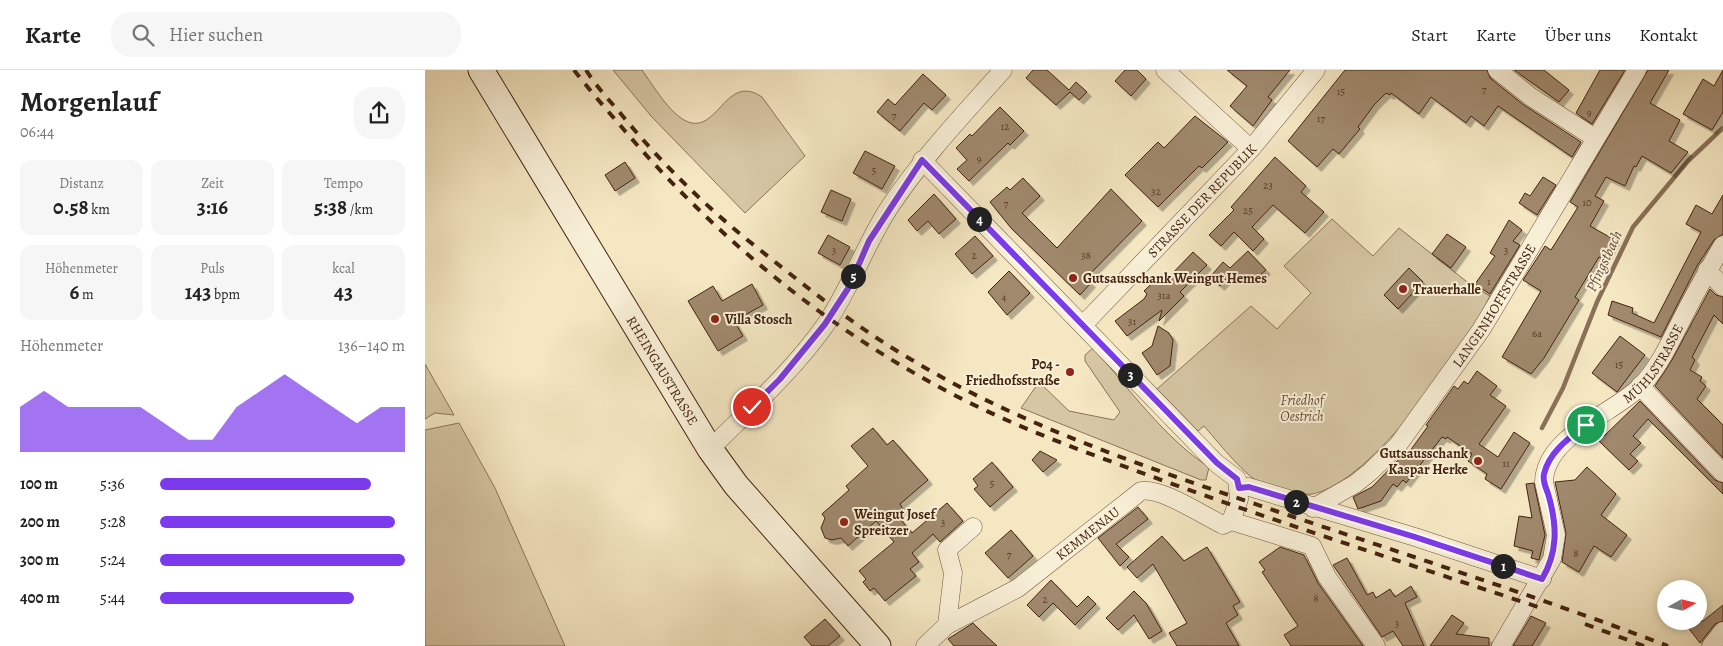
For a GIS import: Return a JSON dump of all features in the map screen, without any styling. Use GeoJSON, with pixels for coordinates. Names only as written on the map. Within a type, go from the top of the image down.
{"type":"FeatureCollection","features":[{"type":"Feature","properties":{"kind":"main road","name":"RHEINGAUSTRASSE"},"geometry":{"type":"LineString","coordinates":[[481,70],[710,449],[736,485],[868,642]]}},
{"type":"Feature","properties":{"kind":"street"},"geometry":{"type":"LineString","coordinates":[[710,449],[780,379],[822,329],[849,287],[869,241],[922,160],[1003,70]]}},
{"type":"Feature","properties":{"kind":"street"},"geometry":{"type":"LineString","coordinates":[[1165,70],[1251,149]]}},
{"type":"Feature","properties":{"kind":"street","name":"STRASSE DER REPUBLIK"},"geometry":{"type":"LineString","coordinates":[[1083,326],[1251,149],[1316,70]]}},
{"type":"Feature","properties":{"kind":"street"},"geometry":{"type":"LineString","coordinates":[[1497,70],[1531,97],[1595,138]]}},
{"type":"Feature","properties":{"kind":"street","name":"LANGENHOFFSTRASSE"},"geometry":{"type":"LineString","coordinates":[[1313,508],[1355,484],[1398,444],[1481,330],[1637,70]]}},
{"type":"Feature","properties":{"kind":"street"},"geometry":{"type":"LineString","coordinates":[[922,160],[1217,463],[1237,479],[1239,499],[1231,521],[1312,546],[1327,577],[1376,646]]}},
{"type":"Feature","properties":{"kind":"street","name":"MÜHLSTRASSE"},"geometry":{"type":"LineString","coordinates":[[1501,646],[1552,559],[1557,535],[1544,482],[1544,474],[1550,460],[1562,443],[1640,386],[1659,364],[1707,270],[1723,245]]}},
{"type":"Feature","properties":{"kind":"street"},"geometry":{"type":"LineString","coordinates":[[1707,270],[1723,287]]}},
{"type":"Feature","properties":{"kind":"street"},"geometry":{"type":"LineString","coordinates":[[1640,386],[1723,472]]}},
{"type":"Feature","properties":{"kind":"street"},"geometry":{"type":"LineString","coordinates":[[1239,488],[1249,487],[1313,508],[1415,537],[1542,579]]}},
{"type":"Feature","properties":{"kind":"street","name":"KEMMENAU"},"geometry":{"type":"LineString","coordinates":[[925,646],[947,624],[1018,588],[1141,491],[1151,491],[1182,503],[1223,525],[1231,521]]}},
{"type":"Feature","properties":{"kind":"street"},"geometry":{"type":"LineString","coordinates":[[947,624],[953,573],[947,550],[973,527]]}},
{"type":"Feature","properties":{"kind":"street"},"geometry":{"type":"LineString","coordinates":[[1711,646],[1723,631]]}},
{"type":"Feature","properties":{"kind":"green space"},"geometry":{"type":"Polygon","coordinates":[[[613,70],[642,70],[674,112],[686,121],[697,123],[706,120],[739,92],[749,91],[762,97],[805,156],[745,213],[651,116],[613,70]]]}},
{"type":"Feature","properties":{"kind":"green space","name":"Friedhof Oestrich"},"geometry":{"type":"Polygon","coordinates":[[[1332,219],[1373,256],[1399,228],[1471,285],[1490,296],[1460,348],[1414,411],[1388,440],[1361,466],[1336,485],[1312,494],[1300,494],[1257,481],[1251,477],[1204,426],[1198,431],[1157,389],[1251,306],[1277,329],[1311,293],[1284,266],[1332,219]]]}},
{"type":"Feature","properties":{"kind":"green space"},"geometry":{"type":"Polygon","coordinates":[[[1093,348],[1162,427],[1177,442],[1209,467],[1206,480],[1201,480],[1021,408],[1039,382],[1069,411],[1114,420],[1120,412],[1085,361],[1085,355],[1093,348]]]}},
{"type":"Feature","properties":{"kind":"green space"},"geometry":{"type":"Polygon","coordinates":[[[425,364],[454,415],[435,413],[425,419],[425,364]]]}},
{"type":"Feature","properties":{"kind":"green space"},"geometry":{"type":"Polygon","coordinates":[[[459,423],[495,488],[565,646],[425,646],[425,430],[459,423]]]}},
{"type":"Feature","properties":{"kind":"building"},"geometry":{"type":"Polygon","coordinates":[[[1033,70],[1047,70],[1069,90],[1076,82],[1087,92],[1079,100],[1070,92],[1056,105],[1026,78],[1033,70]]]}},
{"type":"Feature","properties":{"kind":"building"},"geometry":{"type":"Polygon","coordinates":[[[1125,70],[1137,70],[1146,79],[1131,96],[1115,81],[1125,70]]]}},
{"type":"Feature","properties":{"kind":"building"},"geometry":{"type":"Polygon","coordinates":[[[1227,70],[1290,70],[1268,97],[1272,100],[1253,126],[1230,106],[1247,86],[1227,70]]]}},
{"type":"Feature","properties":{"kind":"building"},"geometry":{"type":"Polygon","coordinates":[[[1345,70],[1487,70],[1490,78],[1524,105],[1581,142],[1572,157],[1498,106],[1484,126],[1471,116],[1466,123],[1431,97],[1419,114],[1391,93],[1390,95],[1386,93],[1374,105],[1358,127],[1360,129],[1339,154],[1333,149],[1317,167],[1288,141],[1345,70]]]}},
{"type":"Feature","properties":{"kind":"building"},"geometry":{"type":"Polygon","coordinates":[[[1514,70],[1544,70],[1569,90],[1559,102],[1514,70]]]}},
{"type":"Feature","properties":{"kind":"building"},"geometry":{"type":"Polygon","coordinates":[[[1600,70],[1625,70],[1592,124],[1576,113],[1600,70]]]}},
{"type":"Feature","properties":{"kind":"building"},"geometry":{"type":"Polygon","coordinates":[[[1648,70],[1669,70],[1650,103],[1680,120],[1669,141],[1688,152],[1671,173],[1642,156],[1636,167],[1634,166],[1625,186],[1606,177],[1595,196],[1604,201],[1590,226],[1615,240],[1604,260],[1599,257],[1575,297],[1579,300],[1544,358],[1531,374],[1502,357],[1541,291],[1523,280],[1545,246],[1551,250],[1578,207],[1570,202],[1648,70]]]}},
{"type":"Feature","properties":{"kind":"building"},"geometry":{"type":"Polygon","coordinates":[[[1723,70],[1723,112],[1712,130],[1683,114],[1703,79],[1714,86],[1723,70]]]}},
{"type":"Feature","properties":{"kind":"building"},"geometry":{"type":"Polygon","coordinates":[[[923,74],[946,95],[932,110],[924,103],[900,131],[877,112],[888,99],[895,105],[923,74]]]}},
{"type":"Feature","properties":{"kind":"building"},"geometry":{"type":"Polygon","coordinates":[[[1000,107],[1024,131],[1010,145],[1008,143],[969,181],[957,169],[967,160],[956,148],[970,134],[972,136],[1000,107]]]}},
{"type":"Feature","properties":{"kind":"building"},"geometry":{"type":"Polygon","coordinates":[[[1195,116],[1228,142],[1202,168],[1199,166],[1158,207],[1125,175],[1158,142],[1164,148],[1195,116]]]}},
{"type":"Feature","properties":{"kind":"building"},"geometry":{"type":"Polygon","coordinates":[[[865,151],[895,166],[882,189],[853,173],[865,151]]]}},
{"type":"Feature","properties":{"kind":"building"},"geometry":{"type":"Polygon","coordinates":[[[1275,157],[1306,186],[1301,192],[1324,212],[1305,233],[1273,205],[1252,227],[1264,239],[1253,251],[1234,232],[1221,246],[1209,235],[1234,210],[1231,207],[1275,157]]]}},
{"type":"Feature","properties":{"kind":"building"},"geometry":{"type":"Polygon","coordinates":[[[625,162],[635,178],[615,191],[605,175],[625,162]]]}},
{"type":"Feature","properties":{"kind":"building"},"geometry":{"type":"Polygon","coordinates":[[[1543,177],[1556,185],[1537,215],[1519,203],[1525,193],[1530,196],[1543,177]]]}},
{"type":"Feature","properties":{"kind":"building"},"geometry":{"type":"Polygon","coordinates":[[[1023,178],[1040,196],[1022,213],[1057,248],[1111,189],[1142,221],[1086,278],[1091,283],[1080,295],[1011,228],[990,202],[1007,187],[1010,190],[1023,178]]]}},
{"type":"Feature","properties":{"kind":"building"},"geometry":{"type":"Polygon","coordinates":[[[831,190],[851,199],[842,221],[821,212],[831,190]]]}},
{"type":"Feature","properties":{"kind":"building"},"geometry":{"type":"Polygon","coordinates":[[[934,194],[956,219],[939,234],[928,221],[917,231],[908,220],[934,194]]]}},
{"type":"Feature","properties":{"kind":"building"},"geometry":{"type":"Polygon","coordinates":[[[1723,195],[1723,234],[1714,240],[1697,266],[1661,337],[1608,315],[1612,301],[1633,308],[1632,313],[1654,323],[1701,232],[1686,224],[1696,205],[1712,214],[1723,195]]]}},
{"type":"Feature","properties":{"kind":"building"},"geometry":{"type":"Polygon","coordinates":[[[1509,220],[1522,230],[1513,241],[1520,245],[1490,294],[1475,284],[1495,256],[1490,253],[1509,220]]]}},
{"type":"Feature","properties":{"kind":"building"},"geometry":{"type":"Polygon","coordinates":[[[1447,234],[1466,247],[1451,268],[1432,254],[1447,234]]]}},
{"type":"Feature","properties":{"kind":"building"},"geometry":{"type":"Polygon","coordinates":[[[828,235],[850,247],[840,265],[818,253],[828,235]]]}},
{"type":"Feature","properties":{"kind":"building"},"geometry":{"type":"Polygon","coordinates":[[[975,236],[993,256],[972,274],[955,254],[975,236]]]}},
{"type":"Feature","properties":{"kind":"building"},"geometry":{"type":"Polygon","coordinates":[[[1248,251],[1266,270],[1254,280],[1248,274],[1242,280],[1233,271],[1220,286],[1210,277],[1223,262],[1230,268],[1248,251]]]}},
{"type":"Feature","properties":{"kind":"building"},"geometry":{"type":"Polygon","coordinates":[[[1193,252],[1207,265],[1180,292],[1184,296],[1159,321],[1162,310],[1127,336],[1115,321],[1144,299],[1147,294],[1144,291],[1162,274],[1167,279],[1193,252]]]}},
{"type":"Feature","properties":{"kind":"building","name":"Trauerhalle"},"geometry":{"type":"Polygon","coordinates":[[[1409,268],[1423,282],[1398,309],[1384,295],[1409,268]]]}},
{"type":"Feature","properties":{"kind":"building"},"geometry":{"type":"Polygon","coordinates":[[[1009,271],[1030,293],[1007,315],[988,292],[1009,271]]]}},
{"type":"Feature","properties":{"kind":"building","name":"Villa Stosch"},"geometry":{"type":"Polygon","coordinates":[[[752,284],[763,305],[734,321],[743,336],[718,351],[688,301],[713,286],[722,301],[752,284]]]}},
{"type":"Feature","properties":{"kind":"building"},"geometry":{"type":"Polygon","coordinates":[[[1710,289],[1716,295],[1723,297],[1723,324],[1714,315],[1692,357],[1695,360],[1690,370],[1702,377],[1700,381],[1706,386],[1697,399],[1723,425],[1723,458],[1655,386],[1672,360],[1710,289]]]}},
{"type":"Feature","properties":{"kind":"building"},"geometry":{"type":"Polygon","coordinates":[[[1158,326],[1169,333],[1173,340],[1170,366],[1157,375],[1142,353],[1152,346],[1158,326]]]}},
{"type":"Feature","properties":{"kind":"building"},"geometry":{"type":"Polygon","coordinates":[[[1620,336],[1645,355],[1617,392],[1592,373],[1620,336]]]}},
{"type":"Feature","properties":{"kind":"building"},"geometry":{"type":"Polygon","coordinates":[[[1477,371],[1497,386],[1490,395],[1506,406],[1479,444],[1498,457],[1514,432],[1530,443],[1501,489],[1485,479],[1487,474],[1468,461],[1472,454],[1447,437],[1446,439],[1442,437],[1406,483],[1403,480],[1397,487],[1393,484],[1381,501],[1358,509],[1353,497],[1372,487],[1405,453],[1407,455],[1454,386],[1458,389],[1464,381],[1468,384],[1477,371]]]}},
{"type":"Feature","properties":{"kind":"building"},"geometry":{"type":"Polygon","coordinates":[[[1640,401],[1715,480],[1723,483],[1723,494],[1648,419],[1633,436],[1641,443],[1630,454],[1638,461],[1629,470],[1599,441],[1640,401]]]}},
{"type":"Feature","properties":{"kind":"building"},"geometry":{"type":"Polygon","coordinates":[[[873,428],[887,445],[893,440],[928,480],[900,504],[903,509],[897,515],[912,533],[947,503],[963,521],[940,542],[933,534],[912,553],[919,562],[910,569],[916,576],[885,601],[874,588],[870,591],[863,582],[866,579],[859,571],[894,542],[876,521],[848,546],[841,538],[832,540],[825,538],[821,528],[825,518],[822,514],[849,490],[846,486],[868,466],[851,446],[873,428]]]}},
{"type":"Feature","properties":{"kind":"building"},"geometry":{"type":"Polygon","coordinates":[[[1040,451],[1057,460],[1043,472],[1032,460],[1040,451]]]}},
{"type":"Feature","properties":{"kind":"building"},"geometry":{"type":"Polygon","coordinates":[[[992,462],[1013,487],[990,507],[974,489],[978,486],[973,479],[992,462]]]}},
{"type":"Feature","properties":{"kind":"building"},"geometry":{"type":"Polygon","coordinates":[[[1587,467],[1616,494],[1601,515],[1627,535],[1611,557],[1594,546],[1579,572],[1562,562],[1566,533],[1555,482],[1575,480],[1587,467]]]}},
{"type":"Feature","properties":{"kind":"building"},"geometry":{"type":"Polygon","coordinates":[[[1534,483],[1545,535],[1539,560],[1531,558],[1533,551],[1514,546],[1519,516],[1532,518],[1526,484],[1534,483]]]}},
{"type":"Feature","properties":{"kind":"building"},"geometry":{"type":"Polygon","coordinates":[[[1138,507],[1148,519],[1116,544],[1129,557],[1120,566],[1098,538],[1138,507]]]}},
{"type":"Feature","properties":{"kind":"building"},"geometry":{"type":"Polygon","coordinates":[[[1011,530],[1033,556],[1008,578],[985,553],[1011,530]]]}},
{"type":"Feature","properties":{"kind":"building"},"geometry":{"type":"Polygon","coordinates":[[[1162,536],[1184,561],[1207,547],[1240,602],[1233,606],[1238,615],[1226,623],[1239,646],[1177,646],[1169,633],[1187,623],[1153,564],[1137,578],[1127,567],[1162,536]]]}},
{"type":"Feature","properties":{"kind":"building"},"geometry":{"type":"Polygon","coordinates":[[[1280,547],[1304,555],[1318,583],[1363,646],[1291,646],[1284,635],[1298,626],[1262,572],[1265,570],[1259,562],[1280,547]]]}},
{"type":"Feature","properties":{"kind":"building"},"geometry":{"type":"Polygon","coordinates":[[[1347,558],[1367,595],[1373,592],[1376,598],[1390,589],[1395,597],[1411,586],[1417,597],[1405,603],[1424,646],[1403,646],[1393,631],[1382,637],[1333,565],[1347,558]]]}},
{"type":"Feature","properties":{"kind":"building"},"geometry":{"type":"Polygon","coordinates":[[[1051,580],[1077,607],[1088,596],[1096,604],[1075,625],[1053,603],[1039,617],[1027,605],[1051,580]]]}},
{"type":"Feature","properties":{"kind":"building"},"geometry":{"type":"Polygon","coordinates":[[[1134,591],[1146,603],[1162,631],[1149,639],[1134,615],[1118,630],[1106,618],[1134,591]]]}},
{"type":"Feature","properties":{"kind":"building"},"geometry":{"type":"Polygon","coordinates":[[[1723,605],[1723,621],[1715,624],[1700,643],[1690,630],[1707,630],[1707,618],[1723,605]]]}},
{"type":"Feature","properties":{"kind":"building"},"geometry":{"type":"Polygon","coordinates":[[[1452,615],[1464,623],[1456,634],[1489,638],[1489,646],[1430,646],[1452,615]]]}},
{"type":"Feature","properties":{"kind":"building"},"geometry":{"type":"Polygon","coordinates":[[[1531,616],[1546,623],[1532,646],[1513,646],[1531,616]]]}},
{"type":"Feature","properties":{"kind":"building"},"geometry":{"type":"Polygon","coordinates":[[[825,619],[840,636],[828,646],[812,646],[804,637],[825,619]]]}},
{"type":"Feature","properties":{"kind":"building"},"geometry":{"type":"Polygon","coordinates":[[[973,623],[997,646],[954,646],[948,639],[973,623]]]}},
{"type":"Feature","properties":{"kind":"waterway","name":"Pfingstbach"},"geometry":{"type":"LineString","coordinates":[[1542,428],[1563,388],[1597,302],[1633,227],[1688,161],[1723,128]]}},
{"type":"Feature","properties":{"kind":"railway"},"geometry":{"type":"LineString","coordinates":[[574,70],[662,172],[741,249],[828,317],[873,348],[921,377],[994,414],[1091,454],[1258,514],[1541,608]]}},
{"type":"Feature","properties":{"kind":"railway"},"geometry":{"type":"LineString","coordinates":[[586,70],[603,93],[653,151],[687,186],[741,234],[815,294],[853,321],[892,348],[955,384],[1044,427],[1136,463],[1522,593],[1668,646]]}},
{"type":"Feature","properties":{"kind":"railway"},"geometry":{"type":"LineString","coordinates":[[1585,624],[1644,646]]}},
{"type":"Feature","properties":{"kind":"place","name":"Gutsausschank Weingut Hemes"},"geometry":{"type":"Point","coordinates":[1073,278]}},
{"type":"Feature","properties":{"kind":"place","name":"Trauerhalle"},"geometry":{"type":"Point","coordinates":[1403,289]}},
{"type":"Feature","properties":{"kind":"place","name":"Villa Stosch"},"geometry":{"type":"Point","coordinates":[715,319]}},
{"type":"Feature","properties":{"kind":"place","name":"P04 - Friedhofsstraße"},"geometry":{"type":"Point","coordinates":[1070,372]}},
{"type":"Feature","properties":{"kind":"place","name":"Gutsausschank Kaspar Herke"},"geometry":{"type":"Point","coordinates":[1478,461]}},
{"type":"Feature","properties":{"kind":"place","name":"Weingut Josef Spreitzer"},"geometry":{"type":"Point","coordinates":[844,522]}},
{"type":"Feature","properties":{"kind":"route"},"geometry":{"type":"LineString","coordinates":[[752,407],[780,379],[825,324],[849,287],[869,241],[922,160],[1217,463],[1237,479],[1239,488],[1249,487],[1313,508],[1415,537],[1542,579],[1552,559],[1557,535],[1549,495],[1544,482],[1544,474],[1550,460],[1562,443],[1586,425]]}}]}
